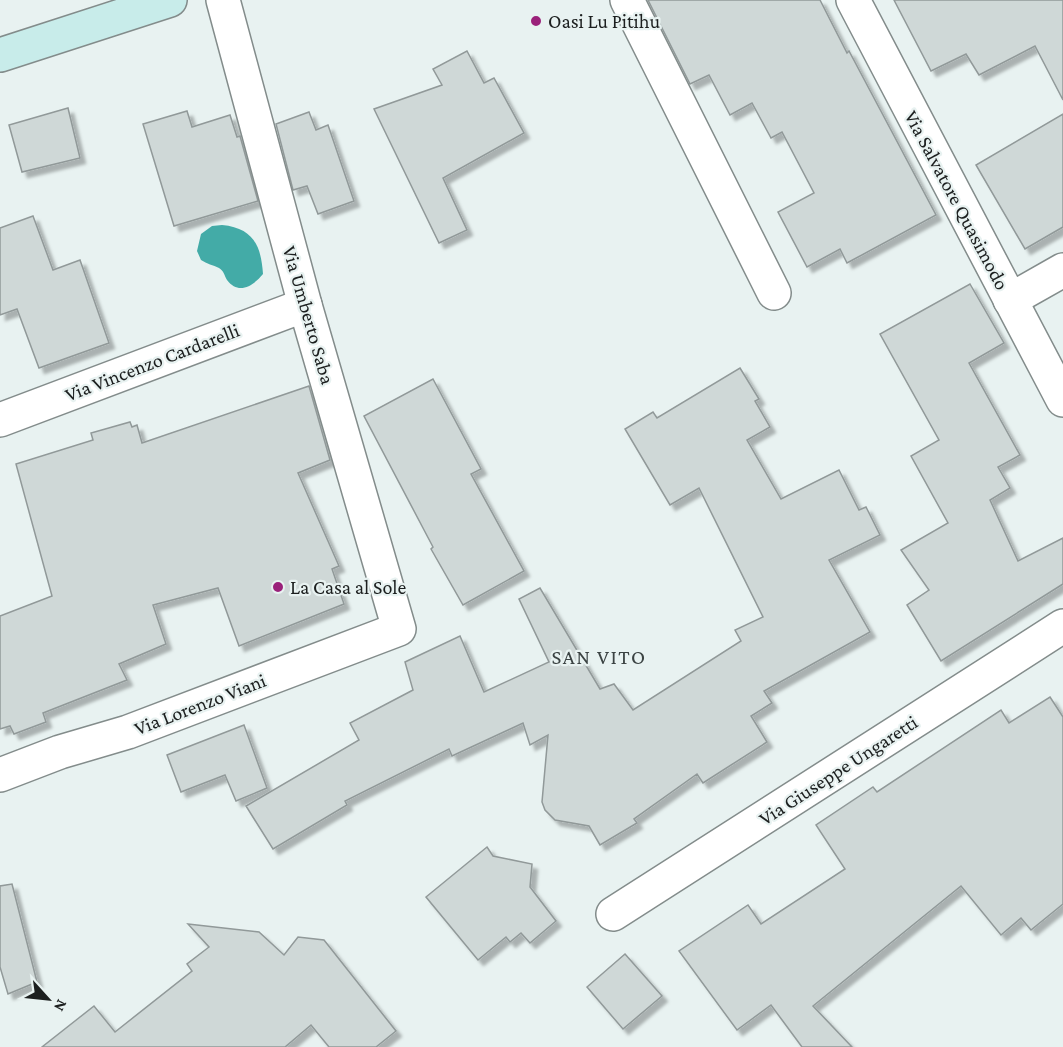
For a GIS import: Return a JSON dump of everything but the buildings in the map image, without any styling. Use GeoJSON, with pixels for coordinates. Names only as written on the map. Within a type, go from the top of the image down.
{"type":"FeatureCollection","features":[{"type":"Feature","properties":{"kind":"main road"},"geometry":{"type":"LineString","coordinates":[[0,55],[170,0]]}},
{"type":"Feature","properties":{"kind":"street","name":"Via Umberto Saba"},"geometry":{"type":"LineString","coordinates":[[223,0],[305,305],[399,629]]}},
{"type":"Feature","properties":{"kind":"street"},"geometry":{"type":"LineString","coordinates":[[627,0],[774,293]]}},
{"type":"Feature","properties":{"kind":"street","name":"Via Salvatore Quasimodo"},"geometry":{"type":"LineString","coordinates":[[853,0],[1063,400]]}},
{"type":"Feature","properties":{"kind":"street"},"geometry":{"type":"LineString","coordinates":[[1010,300],[1063,270]]}},
{"type":"Feature","properties":{"kind":"street","name":"Via Vincenzo Cardarelli"},"geometry":{"type":"LineString","coordinates":[[0,420],[305,305]]}},
{"type":"Feature","properties":{"kind":"street","name":"Via Giuseppe Ungaretti"},"geometry":{"type":"LineString","coordinates":[[613,914],[1063,626]]}},
{"type":"Feature","properties":{"kind":"street","name":"Via Lorenzo Viani"},"geometry":{"type":"LineString","coordinates":[[0,775],[60,752],[128,732],[399,629]]}},
{"type":"Feature","properties":{"kind":"water"},"geometry":{"type":"Polygon","coordinates":[[[222,225],[248,234],[257,247],[263,274],[251,285],[241,288],[232,285],[221,269],[201,260],[197,251],[201,234],[212,226],[222,225]]]}},
{"type":"Feature","properties":{"kind":"place","name":"Oasi Lu Pitihu"},"geometry":{"type":"Point","coordinates":[536,21]}},
{"type":"Feature","properties":{"kind":"place","name":"La Casa al Sole"},"geometry":{"type":"Point","coordinates":[278,587]}},
{"type":"Feature","properties":{"kind":"district","name":"SAN VITO"},"geometry":{"type":"Point","coordinates":[599,657]}}]}
